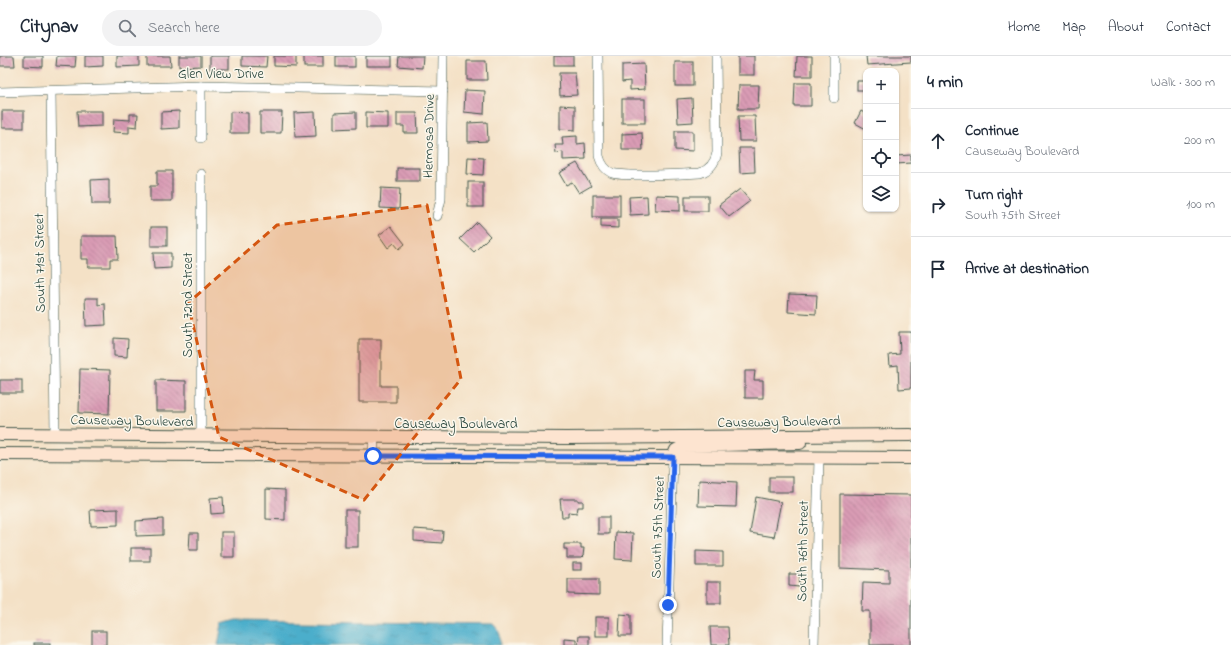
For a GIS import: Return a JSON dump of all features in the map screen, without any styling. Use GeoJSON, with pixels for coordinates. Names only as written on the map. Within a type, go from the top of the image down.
{"type":"FeatureCollection","features":[{"type":"Feature","properties":{"kind":"main road","name":"Causeway Boulevard"},"geometry":{"type":"LineString","coordinates":[[0,434],[566,438],[911,435]]}},
{"type":"Feature","properties":{"kind":"main road"},"geometry":{"type":"LineString","coordinates":[[673,457],[676,450],[684,446],[812,443],[827,435]]}},
{"type":"Feature","properties":{"kind":"main road"},"geometry":{"type":"LineString","coordinates":[[0,454],[911,458]]}},
{"type":"Feature","properties":{"kind":"street","name":"Hermosa Drive"},"geometry":{"type":"LineString","coordinates":[[436,216],[441,199],[443,56]]}},
{"type":"Feature","properties":{"kind":"street"},"geometry":{"type":"LineString","coordinates":[[598,56],[599,156],[606,168],[615,174],[691,174],[704,171],[709,168],[716,158],[717,153],[716,56]]}},
{"type":"Feature","properties":{"kind":"street"},"geometry":{"type":"LineString","coordinates":[[834,56],[834,98]]}},
{"type":"Feature","properties":{"kind":"street","name":"Glen View Drive"},"geometry":{"type":"LineString","coordinates":[[0,92],[201,86],[443,91]]}},
{"type":"Feature","properties":{"kind":"street"},"geometry":{"type":"LineString","coordinates":[[201,86],[201,138]]}},
{"type":"Feature","properties":{"kind":"street","name":"South 71st Street"},"geometry":{"type":"LineString","coordinates":[[51,91],[55,434]]}},
{"type":"Feature","properties":{"kind":"street","name":"South 72nd Street"},"geometry":{"type":"LineString","coordinates":[[201,174],[201,436]]}},
{"type":"Feature","properties":{"kind":"street"},"geometry":{"type":"LineString","coordinates":[[373,456],[374,437]]}},
{"type":"Feature","properties":{"kind":"street","name":"South 75th Street"},"geometry":{"type":"LineString","coordinates":[[667,645],[673,457]]}},
{"type":"Feature","properties":{"kind":"street","name":"South 76th Street"},"geometry":{"type":"LineString","coordinates":[[814,645],[819,458]]}},
{"type":"Feature","properties":{"kind":"highlighted area"},"geometry":{"type":"Polygon","coordinates":[[[427,205],[461,379],[364,500],[219,437],[188,303],[277,225],[427,205]]]}},
{"type":"Feature","properties":{"kind":"water"},"geometry":{"type":"Polygon","coordinates":[[[236,620],[493,624],[500,632],[500,645],[218,645],[222,624],[236,620]]]}},
{"type":"Feature","properties":{"kind":"building"},"geometry":{"type":"Polygon","coordinates":[[[0,56],[14,56],[15,66],[0,66],[0,56]]]}},
{"type":"Feature","properties":{"kind":"building"},"geometry":{"type":"Polygon","coordinates":[[[24,56],[43,56],[43,67],[24,66],[24,56]]]}},
{"type":"Feature","properties":{"kind":"building"},"geometry":{"type":"Polygon","coordinates":[[[57,56],[76,56],[75,67],[56,66],[57,56]]]}},
{"type":"Feature","properties":{"kind":"building"},"geometry":{"type":"Polygon","coordinates":[[[85,56],[103,56],[103,66],[85,67],[85,56]]]}},
{"type":"Feature","properties":{"kind":"building"},"geometry":{"type":"Polygon","coordinates":[[[117,56],[139,56],[139,66],[117,67],[117,56]]]}},
{"type":"Feature","properties":{"kind":"building"},"geometry":{"type":"Polygon","coordinates":[[[147,56],[170,56],[171,66],[147,66],[147,56]]]}},
{"type":"Feature","properties":{"kind":"building"},"geometry":{"type":"Polygon","coordinates":[[[179,56],[201,56],[201,66],[179,67],[179,56]]]}},
{"type":"Feature","properties":{"kind":"building"},"geometry":{"type":"Polygon","coordinates":[[[210,56],[229,56],[229,69],[210,69],[210,56]]]}},
{"type":"Feature","properties":{"kind":"building"},"geometry":{"type":"Polygon","coordinates":[[[242,56],[267,56],[266,67],[242,66],[242,56]]]}},
{"type":"Feature","properties":{"kind":"building"},"geometry":{"type":"Polygon","coordinates":[[[274,56],[296,56],[296,67],[274,66],[274,56]]]}},
{"type":"Feature","properties":{"kind":"building"},"geometry":{"type":"Polygon","coordinates":[[[304,56],[323,56],[323,67],[304,67],[304,56]]]}},
{"type":"Feature","properties":{"kind":"building"},"geometry":{"type":"Polygon","coordinates":[[[336,56],[355,56],[355,67],[336,67],[336,56]]]}},
{"type":"Feature","properties":{"kind":"building"},"geometry":{"type":"Polygon","coordinates":[[[366,56],[392,56],[392,66],[366,66],[366,56]]]}},
{"type":"Feature","properties":{"kind":"building"},"geometry":{"type":"Polygon","coordinates":[[[399,56],[423,56],[422,68],[398,66],[399,56]]]}},
{"type":"Feature","properties":{"kind":"building"},"geometry":{"type":"Polygon","coordinates":[[[554,56],[573,56],[573,65],[554,65],[554,56]]]}},
{"type":"Feature","properties":{"kind":"building"},"geometry":{"type":"Polygon","coordinates":[[[738,56],[754,56],[754,75],[738,75],[738,56]]]}},
{"type":"Feature","properties":{"kind":"building"},"geometry":{"type":"Polygon","coordinates":[[[797,56],[812,56],[812,76],[796,76],[797,56]]]}},
{"type":"Feature","properties":{"kind":"building"},"geometry":{"type":"Polygon","coordinates":[[[866,56],[911,56],[911,62],[867,65],[866,56]]]}},
{"type":"Feature","properties":{"kind":"building"},"geometry":{"type":"Polygon","coordinates":[[[467,61],[486,61],[487,80],[467,80],[467,61]]]}},
{"type":"Feature","properties":{"kind":"building"},"geometry":{"type":"Polygon","coordinates":[[[675,62],[693,62],[693,86],[675,86],[675,62]]]}},
{"type":"Feature","properties":{"kind":"building"},"geometry":{"type":"Polygon","coordinates":[[[644,64],[645,89],[630,90],[630,81],[622,82],[622,65],[644,64]]]}},
{"type":"Feature","properties":{"kind":"building"},"geometry":{"type":"Polygon","coordinates":[[[559,73],[575,73],[577,95],[560,96],[559,73]]]}},
{"type":"Feature","properties":{"kind":"building"},"geometry":{"type":"Polygon","coordinates":[[[857,81],[863,81],[863,90],[857,90],[857,81]]]}},
{"type":"Feature","properties":{"kind":"building"},"geometry":{"type":"Polygon","coordinates":[[[795,83],[811,83],[811,106],[794,106],[795,83]]]}},
{"type":"Feature","properties":{"kind":"building"},"geometry":{"type":"Polygon","coordinates":[[[739,85],[759,85],[758,109],[738,109],[739,85]]]}},
{"type":"Feature","properties":{"kind":"building"},"geometry":{"type":"Polygon","coordinates":[[[465,90],[485,91],[484,114],[464,112],[465,90]]]}},
{"type":"Feature","properties":{"kind":"building"},"geometry":{"type":"Polygon","coordinates":[[[692,98],[693,122],[678,123],[677,99],[692,98]]]}},
{"type":"Feature","properties":{"kind":"building"},"geometry":{"type":"Polygon","coordinates":[[[622,99],[645,99],[645,123],[622,123],[622,99]]]}},
{"type":"Feature","properties":{"kind":"building"},"geometry":{"type":"Polygon","coordinates":[[[560,105],[575,106],[575,130],[560,129],[560,105]]]}},
{"type":"Feature","properties":{"kind":"building"},"geometry":{"type":"Polygon","coordinates":[[[2,111],[24,111],[24,128],[2,128],[2,111]]]}},
{"type":"Feature","properties":{"kind":"building"},"geometry":{"type":"Polygon","coordinates":[[[77,111],[102,111],[102,126],[78,127],[77,111]]]}},
{"type":"Feature","properties":{"kind":"building"},"geometry":{"type":"Polygon","coordinates":[[[179,111],[179,128],[161,129],[161,112],[179,111]]]}},
{"type":"Feature","properties":{"kind":"building"},"geometry":{"type":"Polygon","coordinates":[[[861,111],[863,112],[863,127],[855,123],[861,111]]]}},
{"type":"Feature","properties":{"kind":"building"},"geometry":{"type":"Polygon","coordinates":[[[230,112],[248,113],[248,133],[230,133],[230,112]]]}},
{"type":"Feature","properties":{"kind":"building"},"geometry":{"type":"Polygon","coordinates":[[[260,112],[282,112],[281,133],[260,133],[260,112]]]}},
{"type":"Feature","properties":{"kind":"building"},"geometry":{"type":"Polygon","coordinates":[[[315,112],[316,136],[295,137],[294,113],[315,112]]]}},
{"type":"Feature","properties":{"kind":"building"},"geometry":{"type":"Polygon","coordinates":[[[356,112],[356,128],[334,129],[334,113],[356,112]]]}},
{"type":"Feature","properties":{"kind":"building"},"geometry":{"type":"Polygon","coordinates":[[[366,112],[388,113],[388,128],[366,128],[366,112]]]}},
{"type":"Feature","properties":{"kind":"building"},"geometry":{"type":"Polygon","coordinates":[[[397,113],[417,113],[418,133],[404,133],[404,126],[397,126],[397,113]]]}},
{"type":"Feature","properties":{"kind":"building"},"geometry":{"type":"Polygon","coordinates":[[[130,114],[138,114],[137,127],[129,126],[129,133],[113,132],[114,119],[130,120],[130,114]]]}},
{"type":"Feature","properties":{"kind":"building"},"geometry":{"type":"Polygon","coordinates":[[[738,116],[755,116],[756,141],[739,141],[738,116]]]}},
{"type":"Feature","properties":{"kind":"building"},"geometry":{"type":"Polygon","coordinates":[[[487,122],[488,141],[468,142],[468,123],[487,122]]]}},
{"type":"Feature","properties":{"kind":"building"},"geometry":{"type":"Polygon","coordinates":[[[675,131],[693,131],[693,151],[675,150],[675,131]]]}},
{"type":"Feature","properties":{"kind":"building"},"geometry":{"type":"Polygon","coordinates":[[[642,133],[643,150],[622,150],[622,134],[642,133]]]}},
{"type":"Feature","properties":{"kind":"building"},"geometry":{"type":"Polygon","coordinates":[[[577,136],[577,144],[585,143],[586,159],[563,160],[563,152],[556,153],[555,145],[563,145],[562,137],[577,136]]]}},
{"type":"Feature","properties":{"kind":"building"},"geometry":{"type":"Polygon","coordinates":[[[739,148],[754,148],[755,172],[740,173],[739,148]]]}},
{"type":"Feature","properties":{"kind":"building"},"geometry":{"type":"Polygon","coordinates":[[[911,155],[911,163],[899,164],[899,156],[911,155]]]}},
{"type":"Feature","properties":{"kind":"building"},"geometry":{"type":"Polygon","coordinates":[[[468,157],[484,158],[483,175],[467,174],[468,157]]]}},
{"type":"Feature","properties":{"kind":"building"},"geometry":{"type":"Polygon","coordinates":[[[577,163],[591,186],[579,193],[572,182],[566,185],[559,173],[577,163]]]}},
{"type":"Feature","properties":{"kind":"building"},"geometry":{"type":"Polygon","coordinates":[[[397,168],[420,168],[420,181],[397,181],[397,168]]]}},
{"type":"Feature","properties":{"kind":"building"},"geometry":{"type":"Polygon","coordinates":[[[157,171],[172,171],[172,201],[150,201],[150,186],[157,186],[157,171]]]}},
{"type":"Feature","properties":{"kind":"building"},"geometry":{"type":"Polygon","coordinates":[[[109,179],[109,204],[92,204],[91,180],[109,179]]]}},
{"type":"Feature","properties":{"kind":"building"},"geometry":{"type":"Polygon","coordinates":[[[468,182],[483,182],[483,207],[468,207],[468,182]]]}},
{"type":"Feature","properties":{"kind":"building"},"geometry":{"type":"Polygon","coordinates":[[[381,188],[400,189],[399,209],[380,208],[381,188]]]}},
{"type":"Feature","properties":{"kind":"building"},"geometry":{"type":"Polygon","coordinates":[[[740,189],[750,201],[729,217],[719,205],[740,189]]]}},
{"type":"Feature","properties":{"kind":"building"},"geometry":{"type":"Polygon","coordinates":[[[593,195],[620,195],[620,217],[593,217],[593,195]]]}},
{"type":"Feature","properties":{"kind":"building"},"geometry":{"type":"Polygon","coordinates":[[[656,195],[680,196],[680,211],[655,210],[656,195]]]}},
{"type":"Feature","properties":{"kind":"building"},"geometry":{"type":"Polygon","coordinates":[[[647,196],[648,214],[630,215],[629,197],[647,196]]]}},
{"type":"Feature","properties":{"kind":"building"},"geometry":{"type":"Polygon","coordinates":[[[685,196],[708,196],[708,211],[685,211],[685,196]]]}},
{"type":"Feature","properties":{"kind":"building"},"geometry":{"type":"Polygon","coordinates":[[[601,219],[618,219],[618,228],[601,227],[601,219]]]}},
{"type":"Feature","properties":{"kind":"building"},"geometry":{"type":"Polygon","coordinates":[[[477,222],[490,236],[474,252],[460,239],[477,222]]]}},
{"type":"Feature","properties":{"kind":"building"},"geometry":{"type":"Polygon","coordinates":[[[391,226],[405,244],[399,249],[394,243],[388,248],[379,235],[391,226]]]}},
{"type":"Feature","properties":{"kind":"building"},"geometry":{"type":"Polygon","coordinates":[[[151,227],[167,227],[167,246],[151,246],[151,227]]]}},
{"type":"Feature","properties":{"kind":"building"},"geometry":{"type":"Polygon","coordinates":[[[81,236],[117,236],[118,259],[110,259],[110,267],[88,267],[88,259],[81,259],[81,236]]]}},
{"type":"Feature","properties":{"kind":"building"},"geometry":{"type":"Polygon","coordinates":[[[153,253],[171,253],[171,268],[154,269],[153,253]]]}},
{"type":"Feature","properties":{"kind":"building"},"geometry":{"type":"Polygon","coordinates":[[[789,294],[817,295],[816,314],[788,312],[789,294]]]}},
{"type":"Feature","properties":{"kind":"building"},"geometry":{"type":"Polygon","coordinates":[[[85,298],[98,298],[98,305],[105,304],[106,325],[86,326],[85,298]]]}},
{"type":"Feature","properties":{"kind":"building"},"geometry":{"type":"Polygon","coordinates":[[[899,332],[911,332],[911,388],[899,389],[898,365],[890,366],[889,355],[900,354],[899,332]]]}},
{"type":"Feature","properties":{"kind":"building"},"geometry":{"type":"Polygon","coordinates":[[[114,338],[128,339],[127,357],[114,356],[114,338]]]}},
{"type":"Feature","properties":{"kind":"building"},"geometry":{"type":"Polygon","coordinates":[[[359,339],[381,339],[381,386],[396,386],[396,402],[359,402],[359,339]]]}},
{"type":"Feature","properties":{"kind":"building"},"geometry":{"type":"Polygon","coordinates":[[[80,369],[110,370],[109,414],[79,413],[80,369]]]}},
{"type":"Feature","properties":{"kind":"building"},"geometry":{"type":"Polygon","coordinates":[[[745,371],[755,371],[754,380],[763,380],[763,398],[745,398],[745,371]]]}},
{"type":"Feature","properties":{"kind":"building"},"geometry":{"type":"Polygon","coordinates":[[[0,380],[22,380],[22,393],[0,393],[0,380]]]}},
{"type":"Feature","properties":{"kind":"building"},"geometry":{"type":"Polygon","coordinates":[[[156,380],[186,381],[186,411],[156,411],[156,380]]]}},
{"type":"Feature","properties":{"kind":"building"},"geometry":{"type":"Polygon","coordinates":[[[769,477],[793,477],[793,492],[769,492],[769,477]]]}},
{"type":"Feature","properties":{"kind":"building"},"geometry":{"type":"Polygon","coordinates":[[[699,480],[737,482],[736,507],[698,506],[699,480]]]}},
{"type":"Feature","properties":{"kind":"building"},"geometry":{"type":"Polygon","coordinates":[[[266,489],[285,490],[285,520],[266,519],[266,489]]]}},
{"type":"Feature","properties":{"kind":"building"},"geometry":{"type":"Polygon","coordinates":[[[840,494],[911,495],[911,645],[870,645],[870,611],[862,611],[863,582],[889,583],[889,570],[840,568],[840,494]]]}},
{"type":"Feature","properties":{"kind":"building"},"geometry":{"type":"Polygon","coordinates":[[[223,497],[224,513],[211,514],[210,498],[223,497]]]}},
{"type":"Feature","properties":{"kind":"building"},"geometry":{"type":"Polygon","coordinates":[[[756,497],[781,502],[774,537],[750,533],[756,497]]]}},
{"type":"Feature","properties":{"kind":"building"},"geometry":{"type":"Polygon","coordinates":[[[560,499],[578,499],[578,501],[583,501],[583,507],[578,507],[577,513],[568,512],[568,517],[562,517],[560,499]]]}},
{"type":"Feature","properties":{"kind":"building"},"geometry":{"type":"Polygon","coordinates":[[[118,509],[118,525],[91,526],[90,510],[118,509]]]}},
{"type":"Feature","properties":{"kind":"building"},"geometry":{"type":"Polygon","coordinates":[[[345,510],[358,510],[358,547],[345,547],[345,510]]]}},
{"type":"Feature","properties":{"kind":"building"},"geometry":{"type":"Polygon","coordinates":[[[598,517],[609,517],[609,534],[598,534],[598,517]]]}},
{"type":"Feature","properties":{"kind":"building"},"geometry":{"type":"Polygon","coordinates":[[[163,519],[163,535],[136,536],[136,521],[163,519]]]}},
{"type":"Feature","properties":{"kind":"building"},"geometry":{"type":"Polygon","coordinates":[[[414,529],[443,531],[442,543],[414,541],[414,529]]]}},
{"type":"Feature","properties":{"kind":"building"},"geometry":{"type":"Polygon","coordinates":[[[221,532],[234,532],[234,557],[221,557],[221,532]]]}},
{"type":"Feature","properties":{"kind":"building"},"geometry":{"type":"Polygon","coordinates":[[[616,532],[633,533],[632,560],[615,559],[616,532]]]}},
{"type":"Feature","properties":{"kind":"building"},"geometry":{"type":"Polygon","coordinates":[[[190,533],[198,533],[198,550],[189,550],[190,533]]]}},
{"type":"Feature","properties":{"kind":"building"},"geometry":{"type":"Polygon","coordinates":[[[564,544],[581,544],[581,548],[584,548],[583,556],[581,558],[567,558],[567,549],[564,549],[564,544]]]}},
{"type":"Feature","properties":{"kind":"building"},"geometry":{"type":"Polygon","coordinates":[[[131,548],[150,548],[150,561],[131,561],[131,548]]]}},
{"type":"Feature","properties":{"kind":"building"},"geometry":{"type":"Polygon","coordinates":[[[696,551],[723,552],[723,566],[696,566],[696,551]]]}},
{"type":"Feature","properties":{"kind":"building"},"geometry":{"type":"Polygon","coordinates":[[[573,563],[582,563],[582,570],[573,570],[573,563]]]}},
{"type":"Feature","properties":{"kind":"building"},"geometry":{"type":"Polygon","coordinates":[[[789,574],[800,574],[799,587],[789,586],[789,574]]]}},
{"type":"Feature","properties":{"kind":"building"},"geometry":{"type":"Polygon","coordinates":[[[568,579],[599,579],[599,595],[568,594],[568,579]]]}},
{"type":"Feature","properties":{"kind":"building"},"geometry":{"type":"Polygon","coordinates":[[[707,582],[721,582],[721,603],[707,603],[707,582]]]}},
{"type":"Feature","properties":{"kind":"building"},"geometry":{"type":"Polygon","coordinates":[[[620,614],[631,615],[631,636],[619,636],[620,614]]]}},
{"type":"Feature","properties":{"kind":"building"},"geometry":{"type":"Polygon","coordinates":[[[595,617],[609,617],[609,636],[595,636],[595,617]]]}},
{"type":"Feature","properties":{"kind":"building"},"geometry":{"type":"Polygon","coordinates":[[[710,627],[728,627],[729,645],[711,645],[710,627]]]}},
{"type":"Feature","properties":{"kind":"building"},"geometry":{"type":"Polygon","coordinates":[[[92,631],[106,631],[106,645],[92,645],[92,631]]]}},
{"type":"Feature","properties":{"kind":"building"},"geometry":{"type":"Polygon","coordinates":[[[579,636],[589,636],[589,645],[578,645],[579,636]]]}},
{"type":"Feature","properties":{"kind":"building"},"geometry":{"type":"Polygon","coordinates":[[[564,638],[576,639],[576,645],[564,645],[564,638]]]}},
{"type":"Feature","properties":{"kind":"building"},"geometry":{"type":"Polygon","coordinates":[[[34,643],[50,643],[50,645],[34,645],[34,643]]]}},
{"type":"Feature","properties":{"kind":"route"},"geometry":{"type":"LineString","coordinates":[[373,456],[673,457],[668,605]]}}]}
